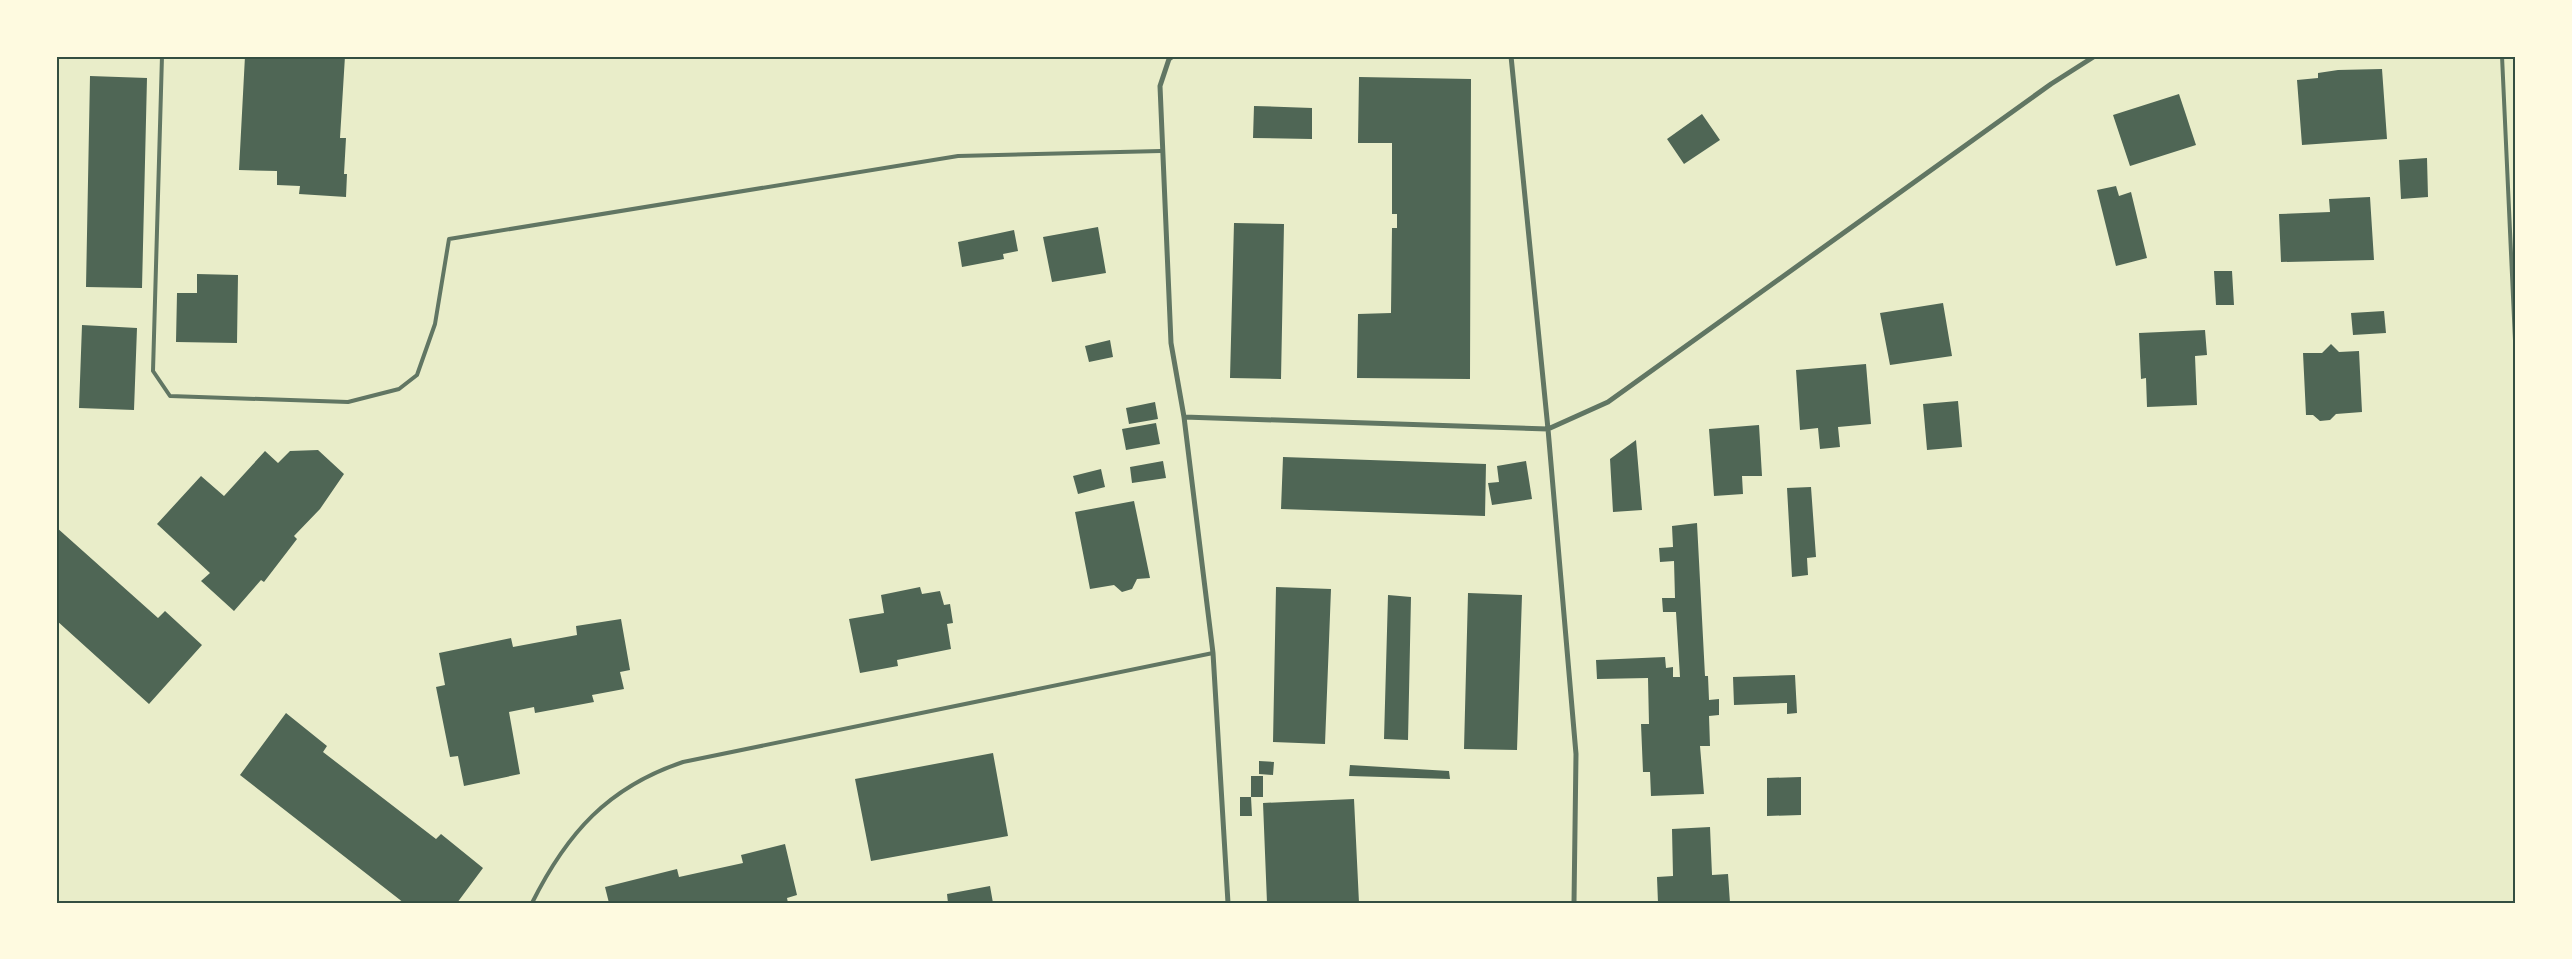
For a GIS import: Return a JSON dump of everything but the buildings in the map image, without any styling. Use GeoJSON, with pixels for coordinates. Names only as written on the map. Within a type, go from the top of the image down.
{"type":"FeatureCollection","features":[{"type":"Feature","properties":{"kind":"street"},"geometry":{"type":"LineString","coordinates":[[1173,56],[1169,60],[1160,86],[1161,152],[1171,343],[1184,417],[1213,653],[1228,903]]}},
{"type":"Feature","properties":{"kind":"street"},"geometry":{"type":"LineString","coordinates":[[1510,56],[1548,429],[1576,754],[1574,903]]}},
{"type":"Feature","properties":{"kind":"street"},"geometry":{"type":"LineString","coordinates":[[1184,417],[1548,429],[1608,402],[2051,84],[2095,56]]}},
{"type":"Feature","properties":{"kind":"lane"},"geometry":{"type":"LineString","coordinates":[[162,56],[152,371],[170,396],[348,402],[399,389],[417,376],[436,324],[449,239],[958,156],[1161,152]]}},
{"type":"Feature","properties":{"kind":"lane"},"geometry":{"type":"LineString","coordinates":[[2502,56],[2516,362]]}},
{"type":"Feature","properties":{"kind":"lane"},"geometry":{"type":"LineString","coordinates":[[532,903],[561,852],[583,825],[606,802],[631,783],[655,771],[683,762],[1213,653]]}}]}
